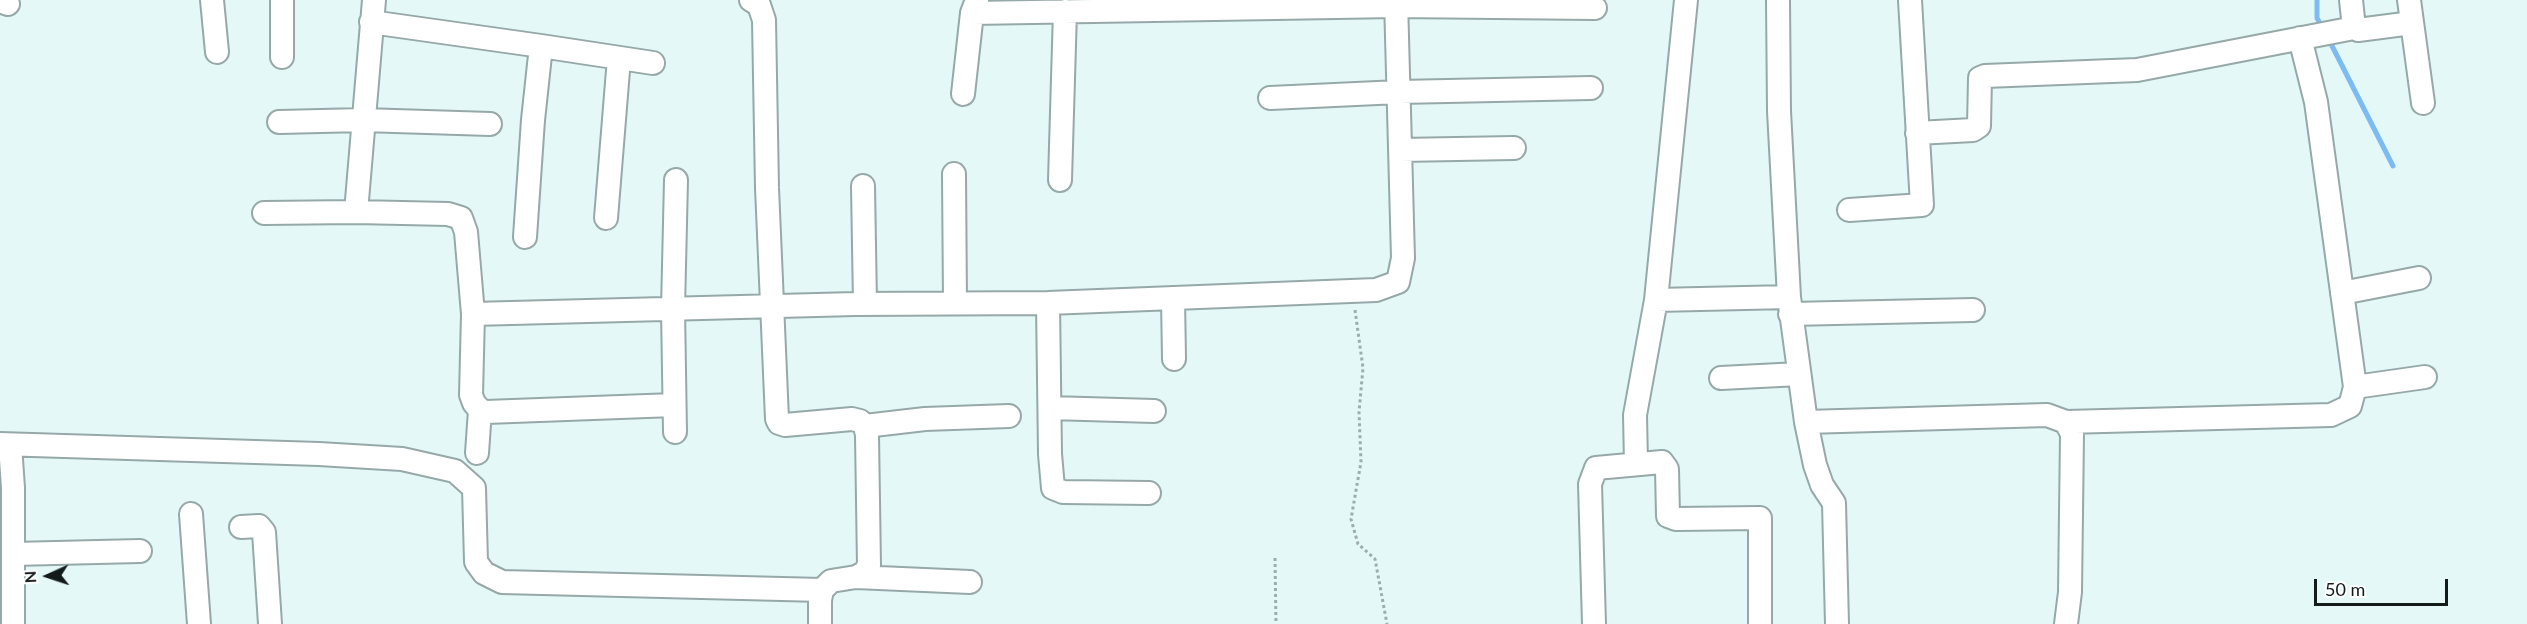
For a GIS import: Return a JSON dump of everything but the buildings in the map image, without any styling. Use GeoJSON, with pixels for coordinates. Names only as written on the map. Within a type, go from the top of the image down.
{"type":"FeatureCollection","features":[{"type":"Feature","properties":{"kind":"street"},"geometry":{"type":"LineString","coordinates":[[212,0],[217,52]]}},
{"type":"Feature","properties":{"kind":"street"},"geometry":{"type":"LineString","coordinates":[[282,0],[282,57]]}},
{"type":"Feature","properties":{"kind":"street"},"geometry":{"type":"LineString","coordinates":[[751,0],[759,5],[764,20],[767,188],[776,414],[779,423],[852,419],[860,420],[865,426],[870,558],[869,566],[864,573],[856,577]]}},
{"type":"Feature","properties":{"kind":"street"},"geometry":{"type":"LineString","coordinates":[[1636,463],[1635,415],[1656,300],[1686,0]]}},
{"type":"Feature","properties":{"kind":"street"},"geometry":{"type":"LineString","coordinates":[[1778,0],[1779,111],[1790,305],[1806,422],[1815,465],[1822,485],[1834,503],[1837,624]]}},
{"type":"Feature","properties":{"kind":"street"},"geometry":{"type":"LineString","coordinates":[[1849,210],[1922,205],[1910,0]]}},
{"type":"Feature","properties":{"kind":"street"},"geometry":{"type":"LineString","coordinates":[[2351,0],[2354,28]]}},
{"type":"Feature","properties":{"kind":"street"},"geometry":{"type":"LineString","coordinates":[[2409,0],[2423,104]]}},
{"type":"Feature","properties":{"kind":"street"},"geometry":{"type":"LineString","coordinates":[[473,314],[865,304],[1048,303],[1376,290],[1398,282],[1403,258],[1396,3]]}},
{"type":"Feature","properties":{"kind":"street"},"geometry":{"type":"LineString","coordinates":[[963,94],[974,6],[1065,11],[1396,3],[1595,8]]}},
{"type":"Feature","properties":{"kind":"street"},"geometry":{"type":"LineString","coordinates":[[356,212],[372,11],[541,46],[653,63]]}},
{"type":"Feature","properties":{"kind":"street"},"geometry":{"type":"LineString","coordinates":[[1060,180],[1065,11]]}},
{"type":"Feature","properties":{"kind":"street"},"geometry":{"type":"LineString","coordinates":[[1917,133],[1973,130],[1978,126],[1980,78],[1985,76],[2137,70],[2354,28],[2358,30],[2412,23]]}},
{"type":"Feature","properties":{"kind":"street"},"geometry":{"type":"LineString","coordinates":[[1806,422],[2047,415],[2066,422],[2331,415],[2350,406],[2355,387],[2316,102],[2300,38]]}},
{"type":"Feature","properties":{"kind":"street"},"geometry":{"type":"LineString","coordinates":[[525,237],[541,46]]}},
{"type":"Feature","properties":{"kind":"street"},"geometry":{"type":"LineString","coordinates":[[606,218],[619,58]]}},
{"type":"Feature","properties":{"kind":"street"},"geometry":{"type":"LineString","coordinates":[[1270,98],[1399,92],[1591,88]]}},
{"type":"Feature","properties":{"kind":"street"},"geometry":{"type":"LineString","coordinates":[[279,122],[363,120],[490,124]]}},
{"type":"Feature","properties":{"kind":"street"},"geometry":{"type":"LineString","coordinates":[[1400,150],[1514,148]]}},
{"type":"Feature","properties":{"kind":"street"},"geometry":{"type":"LineString","coordinates":[[954,174],[955,303]]}},
{"type":"Feature","properties":{"kind":"street"},"geometry":{"type":"LineString","coordinates":[[675,432],[676,180]]}},
{"type":"Feature","properties":{"kind":"street"},"geometry":{"type":"LineString","coordinates":[[863,186],[865,304]]}},
{"type":"Feature","properties":{"kind":"street"},"geometry":{"type":"LineString","coordinates":[[264,213],[448,214],[461,218],[466,232],[473,314],[471,395],[480,410],[486,412],[674,405]]}},
{"type":"Feature","properties":{"kind":"street"},"geometry":{"type":"LineString","coordinates":[[2342,293],[2419,278]]}},
{"type":"Feature","properties":{"kind":"street"},"geometry":{"type":"LineString","coordinates":[[1173,298],[1174,359]]}},
{"type":"Feature","properties":{"kind":"street"},"geometry":{"type":"LineString","coordinates":[[1656,300],[1973,310]]}},
{"type":"Feature","properties":{"kind":"street"},"geometry":{"type":"LineString","coordinates":[[1048,303],[1051,482],[1057,491],[1149,493]]}},
{"type":"Feature","properties":{"kind":"street"},"geometry":{"type":"LineString","coordinates":[[1721,378],[1799,374]]}},
{"type":"Feature","properties":{"kind":"street"},"geometry":{"type":"LineString","coordinates":[[2355,387],[2425,377]]}},
{"type":"Feature","properties":{"kind":"street"},"geometry":{"type":"LineString","coordinates":[[1050,408],[1154,411]]}},
{"type":"Feature","properties":{"kind":"street"},"geometry":{"type":"LineString","coordinates":[[477,453],[480,410]]}},
{"type":"Feature","properties":{"kind":"street"},"geometry":{"type":"LineString","coordinates":[[865,426],[925,418],[1009,416]]}},
{"type":"Feature","properties":{"kind":"street"},"geometry":{"type":"LineString","coordinates":[[2066,422],[2072,434],[2070,592],[2066,624]]}},
{"type":"Feature","properties":{"kind":"street"},"geometry":{"type":"LineString","coordinates":[[13,624],[13,488],[5,445],[319,454],[402,459],[454,471],[474,488],[476,562],[484,573],[502,582],[822,590]]}},
{"type":"Feature","properties":{"kind":"street"},"geometry":{"type":"LineString","coordinates":[[1594,624],[1590,484],[1596,468],[1662,462],[1667,469],[1668,516],[1676,519],[1760,518],[1760,624]]}},
{"type":"Feature","properties":{"kind":"street"},"geometry":{"type":"LineString","coordinates":[[191,514],[199,624]]}},
{"type":"Feature","properties":{"kind":"street"},"geometry":{"type":"LineString","coordinates":[[241,527],[259,526],[264,532],[270,624]]}},
{"type":"Feature","properties":{"kind":"street"},"geometry":{"type":"LineString","coordinates":[[13,554],[140,550]]}},
{"type":"Feature","properties":{"kind":"street"},"geometry":{"type":"LineString","coordinates":[[820,624],[822,590],[831,581],[856,577],[970,582]]}},
{"type":"Feature","properties":{"kind":"path"},"geometry":{"type":"LineString","coordinates":[[1353,291],[1363,368],[1359,412],[1361,462],[1351,519],[1358,544],[1375,559],[1388,624]]}},
{"type":"Feature","properties":{"kind":"path"},"geometry":{"type":"LineString","coordinates":[[1275,558],[1276,624]]}},
{"type":"Feature","properties":{"kind":"waterway"},"geometry":{"type":"LineString","coordinates":[[2317,0],[2317,18],[2322,27]]}},
{"type":"Feature","properties":{"kind":"waterway"},"geometry":{"type":"LineString","coordinates":[[2328,38],[2393,166]]}}]}
